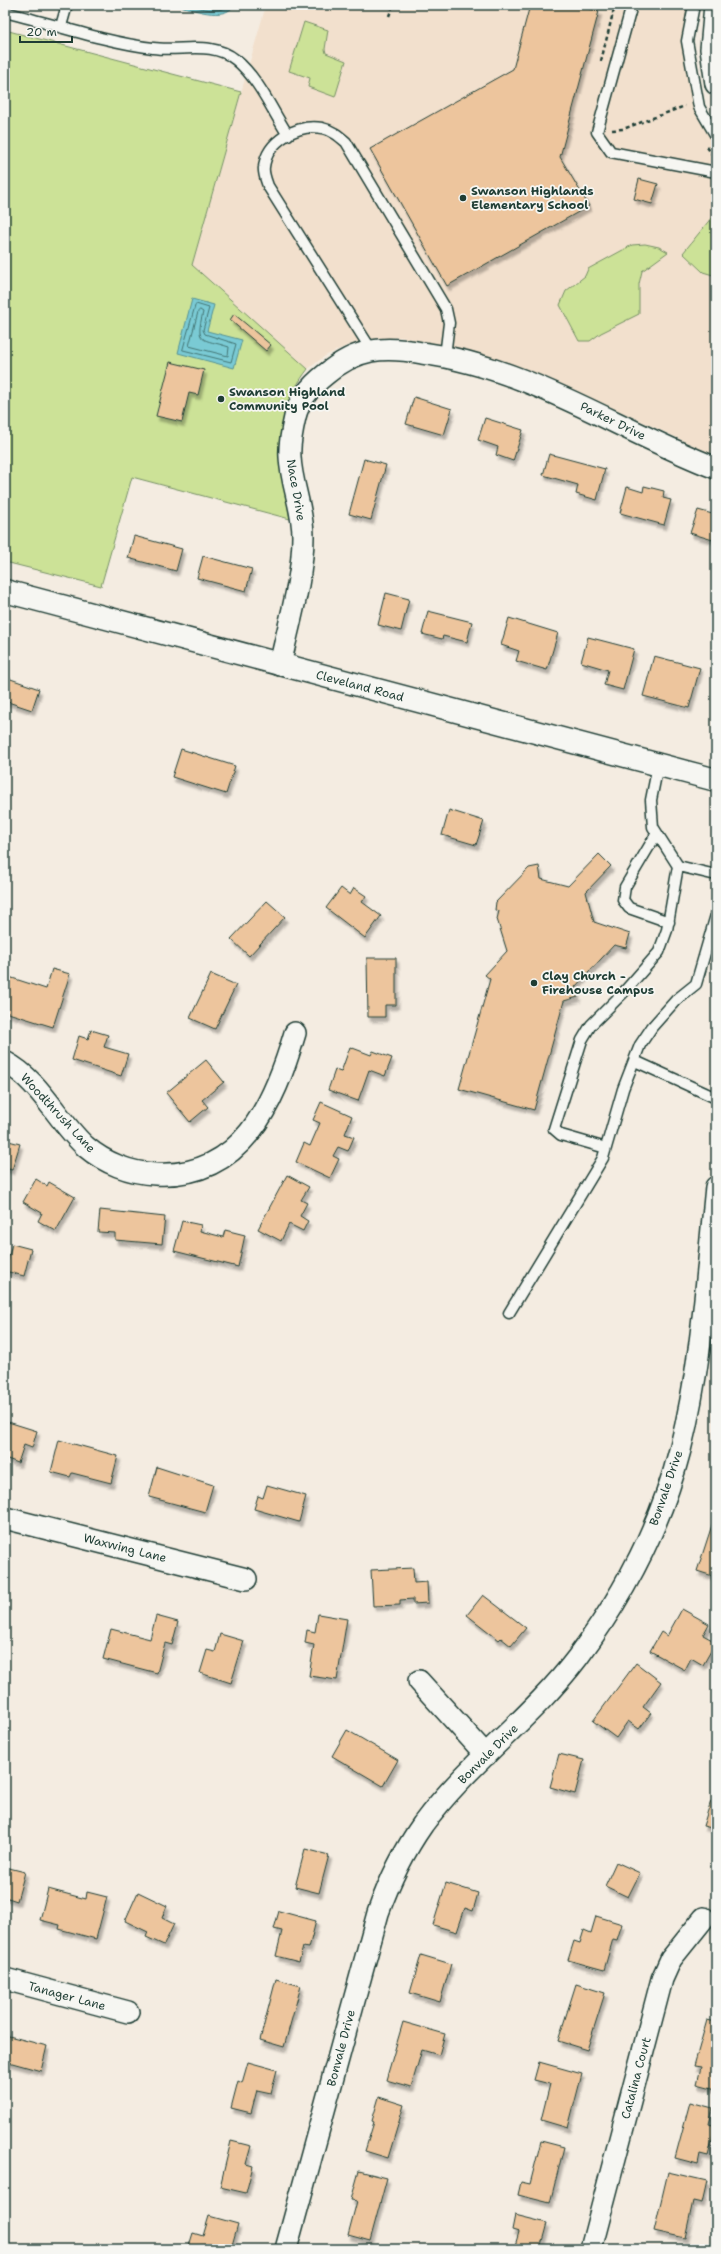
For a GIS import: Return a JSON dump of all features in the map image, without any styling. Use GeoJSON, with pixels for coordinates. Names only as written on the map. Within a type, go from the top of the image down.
{"type":"FeatureCollection","features":[{"type":"Feature","properties":{"kind":"main road","name":"Cleveland Road"},"geometry":{"type":"LineString","coordinates":[[5,591],[716,780]]}},
{"type":"Feature","properties":{"kind":"street"},"geometry":{"type":"LineString","coordinates":[[715,5],[711,49],[716,84]]}},
{"type":"Feature","properties":{"kind":"street","name":"Nace Drive"},"geometry":{"type":"LineString","coordinates":[[280,665],[300,567],[303,537],[302,511],[294,484],[290,458],[296,415],[304,396],[315,382],[335,366],[353,357],[372,351],[401,350],[446,356],[509,375]]}},
{"type":"Feature","properties":{"kind":"street","name":"Parker Drive"},"geometry":{"type":"LineString","coordinates":[[509,375],[546,388],[655,442],[716,468]]}},
{"type":"Feature","properties":{"kind":"street","name":"Woodthrush Lane"},"geometry":{"type":"LineString","coordinates":[[5,1062],[27,1077],[86,1147],[105,1160],[124,1168],[147,1174],[167,1175],[193,1171],[217,1161],[235,1149],[249,1135],[265,1111],[278,1085],[295,1033]]}},
{"type":"Feature","properties":{"kind":"street","name":"Bonvale Drive"},"geometry":{"type":"LineString","coordinates":[[286,2249],[378,1913],[387,1887],[423,1825],[446,1796],[546,1696],[578,1657],[635,1568],[659,1514],[680,1451],[691,1402],[716,1187]]}},
{"type":"Feature","properties":{"kind":"street","name":"Waxwing Lane"},"geometry":{"type":"LineString","coordinates":[[5,1518],[246,1579]]}},
{"type":"Feature","properties":{"kind":"street"},"geometry":{"type":"LineString","coordinates":[[419,1681],[486,1755]]}},
{"type":"Feature","properties":{"kind":"street","name":"Catalina Court"},"geometry":{"type":"LineString","coordinates":[[591,2249],[662,1979],[671,1959],[704,1918]]}},
{"type":"Feature","properties":{"kind":"street","name":"Tanager Lane"},"geometry":{"type":"LineString","coordinates":[[5,1980],[128,2012]]}},
{"type":"Feature","properties":{"kind":"lane"},"geometry":{"type":"LineString","coordinates":[[61,26],[67,5]]}},
{"type":"Feature","properties":{"kind":"lane"},"geometry":{"type":"LineString","coordinates":[[632,5],[597,132],[611,152],[716,172]]}},
{"type":"Feature","properties":{"kind":"lane"},"geometry":{"type":"LineString","coordinates":[[694,5],[687,42],[699,108],[716,136]]}},
{"type":"Feature","properties":{"kind":"lane"},"geometry":{"type":"LineString","coordinates":[[12,10],[61,26],[154,48],[204,47],[221,51],[236,60],[254,81],[288,134]]}},
{"type":"Feature","properties":{"kind":"lane"},"geometry":{"type":"LineString","coordinates":[[372,351],[268,186],[263,168],[267,156],[276,141],[288,134],[308,129],[322,128],[334,132],[346,142],[446,309],[449,323],[446,356]]}},
{"type":"Feature","properties":{"kind":"lane"},"geometry":{"type":"LineString","coordinates":[[606,1148],[561,1135],[554,1129],[556,1117],[582,1040],[590,1025],[623,993],[659,952],[669,922],[678,866],[653,827],[651,800],[658,765]]}},
{"type":"Feature","properties":{"kind":"lane"},"geometry":{"type":"LineString","coordinates":[[657,833],[625,887],[623,900],[629,908],[669,922]]}},
{"type":"Feature","properties":{"kind":"lane"},"geometry":{"type":"LineString","coordinates":[[678,866],[716,875]]}},
{"type":"Feature","properties":{"kind":"lane"},"geometry":{"type":"LineString","coordinates":[[510,1313],[603,1158],[623,1089],[640,1045],[652,1027],[676,1000],[696,984],[716,915]]}},
{"type":"Feature","properties":{"kind":"lane"},"geometry":{"type":"LineString","coordinates":[[635,1061],[716,1098]]}},
{"type":"Feature","properties":{"kind":"path"},"geometry":{"type":"LineString","coordinates":[[389,16],[394,5]]}},
{"type":"Feature","properties":{"kind":"path"},"geometry":{"type":"LineString","coordinates":[[597,132],[623,129],[685,106]]}},
{"type":"Feature","properties":{"kind":"shaded area","name":"Swanson Highlands Elementary School"},"geometry":{"type":"Polygon","coordinates":[[[266,5],[692,5],[690,30],[694,83],[716,132],[716,456],[551,379],[471,351],[401,337],[375,339],[346,346],[325,356],[308,369],[192,265],[266,5]]]}},
{"type":"Feature","properties":{"kind":"green space"},"geometry":{"type":"Polygon","coordinates":[[[304,22],[328,30],[325,49],[326,53],[346,61],[335,97],[308,87],[310,78],[289,71],[304,22]]]}},
{"type":"Feature","properties":{"kind":"green space"},"geometry":{"type":"Polygon","coordinates":[[[5,30],[241,92],[192,265],[308,369],[295,388],[287,406],[282,423],[281,459],[290,519],[132,477],[101,586],[5,562],[5,30]]]}},
{"type":"Feature","properties":{"kind":"green space"},"geometry":{"type":"Polygon","coordinates":[[[716,212],[716,276],[703,272],[683,253],[716,212]]]}},
{"type":"Feature","properties":{"kind":"green space"},"geometry":{"type":"Polygon","coordinates":[[[645,244],[659,247],[668,252],[642,271],[639,284],[639,314],[601,333],[590,341],[579,341],[560,305],[566,291],[585,276],[588,269],[632,245],[645,244]]]}},
{"type":"Feature","properties":{"kind":"water"},"geometry":{"type":"Polygon","coordinates":[[[177,5],[234,5],[230,10],[216,14],[177,5]]]}},
{"type":"Feature","properties":{"kind":"water"},"geometry":{"type":"Polygon","coordinates":[[[192,299],[214,305],[207,331],[242,340],[234,368],[178,353],[192,299]]]}},
{"type":"Feature","properties":{"kind":"building"},"geometry":{"type":"Polygon","coordinates":[[[530,5],[575,5],[599,11],[560,157],[589,206],[447,286],[370,149],[513,69],[530,5]]]}},
{"type":"Feature","properties":{"kind":"building"},"geometry":{"type":"Polygon","coordinates":[[[639,179],[658,184],[652,204],[634,199],[639,179]]]}},
{"type":"Feature","properties":{"kind":"building"},"geometry":{"type":"Polygon","coordinates":[[[234,314],[271,345],[266,351],[230,320],[234,314]]]}},
{"type":"Feature","properties":{"kind":"building"},"geometry":{"type":"Polygon","coordinates":[[[170,362],[204,370],[198,395],[189,393],[182,422],[156,416],[170,362]]]}},
{"type":"Feature","properties":{"kind":"building"},"geometry":{"type":"Polygon","coordinates":[[[414,397],[452,409],[444,435],[406,424],[414,397]]]}},
{"type":"Feature","properties":{"kind":"building"},"geometry":{"type":"Polygon","coordinates":[[[485,418],[523,430],[513,461],[496,455],[498,447],[478,440],[485,418]]]}},
{"type":"Feature","properties":{"kind":"building"},"geometry":{"type":"Polygon","coordinates":[[[549,454],[605,469],[597,500],[576,494],[578,485],[543,475],[549,454]]]}},
{"type":"Feature","properties":{"kind":"building"},"geometry":{"type":"Polygon","coordinates":[[[364,459],[386,465],[371,520],[349,514],[364,459]]]}},
{"type":"Feature","properties":{"kind":"building"},"geometry":{"type":"Polygon","coordinates":[[[644,486],[664,491],[663,498],[671,500],[664,525],[620,513],[627,487],[643,492],[644,486]]]}},
{"type":"Feature","properties":{"kind":"building"},"geometry":{"type":"Polygon","coordinates":[[[698,510],[716,515],[716,541],[690,533],[698,510]]]}},
{"type":"Feature","properties":{"kind":"building"},"geometry":{"type":"Polygon","coordinates":[[[134,536],[182,549],[176,571],[128,558],[134,536]]]}},
{"type":"Feature","properties":{"kind":"building"},"geometry":{"type":"Polygon","coordinates":[[[203,556],[252,569],[246,591],[197,578],[203,556]]]}},
{"type":"Feature","properties":{"kind":"building"},"geometry":{"type":"Polygon","coordinates":[[[386,593],[409,599],[401,631],[378,625],[386,593]]]}},
{"type":"Feature","properties":{"kind":"building"},"geometry":{"type":"Polygon","coordinates":[[[428,611],[472,622],[467,642],[443,636],[442,639],[422,634],[428,611]]]}},
{"type":"Feature","properties":{"kind":"building"},"geometry":{"type":"Polygon","coordinates":[[[509,618],[558,633],[547,670],[516,661],[519,651],[501,645],[509,618]]]}},
{"type":"Feature","properties":{"kind":"building"},"geometry":{"type":"Polygon","coordinates":[[[588,637],[634,649],[623,690],[604,685],[608,670],[581,662],[588,637]]]}},
{"type":"Feature","properties":{"kind":"building"},"geometry":{"type":"Polygon","coordinates":[[[654,656],[700,668],[689,708],[643,696],[654,656]]]}},
{"type":"Feature","properties":{"kind":"building"},"geometry":{"type":"Polygon","coordinates":[[[5,677],[39,689],[32,710],[5,701],[5,677]]]}},
{"type":"Feature","properties":{"kind":"building"},"geometry":{"type":"Polygon","coordinates":[[[181,749],[235,766],[226,794],[172,777],[181,749]]]}},
{"type":"Feature","properties":{"kind":"building"},"geometry":{"type":"Polygon","coordinates":[[[449,810],[484,821],[476,845],[442,835],[449,810]]]}},
{"type":"Feature","properties":{"kind":"building","name":"Clay Church - Firehouse Campus"},"geometry":{"type":"Polygon","coordinates":[[[599,854],[611,866],[586,892],[594,922],[630,934],[626,948],[614,945],[575,987],[578,997],[564,1001],[534,1110],[459,1089],[490,979],[485,975],[507,951],[497,919],[499,911],[495,910],[496,902],[529,868],[539,866],[541,879],[568,886],[599,854]]]}},
{"type":"Feature","properties":{"kind":"building"},"geometry":{"type":"Polygon","coordinates":[[[341,888],[350,895],[354,888],[366,896],[362,902],[381,916],[365,938],[326,908],[341,888]]]}},
{"type":"Feature","properties":{"kind":"building"},"geometry":{"type":"Polygon","coordinates":[[[267,901],[285,917],[249,956],[231,939],[267,901]]]}},
{"type":"Feature","properties":{"kind":"building"},"geometry":{"type":"Polygon","coordinates":[[[367,958],[396,958],[396,1005],[385,1005],[385,1017],[368,1017],[367,958]]]}},
{"type":"Feature","properties":{"kind":"building"},"geometry":{"type":"Polygon","coordinates":[[[52,969],[70,974],[53,1027],[5,1012],[6,976],[46,989],[52,969]]]}},
{"type":"Feature","properties":{"kind":"building"},"geometry":{"type":"Polygon","coordinates":[[[211,974],[236,985],[215,1029],[190,1018],[211,974]]]}},
{"type":"Feature","properties":{"kind":"building"},"geometry":{"type":"Polygon","coordinates":[[[91,1030],[108,1035],[104,1047],[128,1054],[121,1076],[72,1060],[79,1036],[88,1039],[91,1030]]]}},
{"type":"Feature","properties":{"kind":"building"},"geometry":{"type":"Polygon","coordinates":[[[350,1047],[371,1055],[373,1051],[392,1058],[385,1076],[369,1070],[358,1101],[328,1090],[335,1070],[341,1072],[350,1047]]]}},
{"type":"Feature","properties":{"kind":"building"},"geometry":{"type":"Polygon","coordinates":[[[206,1060],[224,1082],[202,1100],[208,1107],[190,1122],[166,1093],[206,1060]]]}},
{"type":"Feature","properties":{"kind":"building"},"geometry":{"type":"Polygon","coordinates":[[[321,1102],[352,1116],[345,1134],[354,1137],[348,1151],[338,1147],[333,1156],[339,1159],[330,1178],[296,1162],[304,1143],[310,1146],[320,1123],[313,1120],[321,1102]]]}},
{"type":"Feature","properties":{"kind":"building"},"geometry":{"type":"Polygon","coordinates":[[[5,1140],[20,1144],[12,1170],[5,1168],[5,1140]]]}},
{"type":"Feature","properties":{"kind":"building"},"geometry":{"type":"Polygon","coordinates":[[[287,1175],[309,1187],[301,1200],[307,1203],[300,1216],[308,1221],[303,1231],[289,1224],[281,1241],[258,1229],[287,1175]]]}},
{"type":"Feature","properties":{"kind":"building"},"geometry":{"type":"Polygon","coordinates":[[[36,1179],[47,1186],[49,1182],[75,1197],[56,1231],[38,1221],[42,1213],[23,1202],[36,1179]]]}},
{"type":"Feature","properties":{"kind":"building"},"geometry":{"type":"Polygon","coordinates":[[[100,1210],[165,1217],[162,1244],[115,1240],[115,1233],[98,1232],[100,1210]]]}},
{"type":"Feature","properties":{"kind":"building"},"geometry":{"type":"Polygon","coordinates":[[[182,1221],[201,1225],[200,1231],[223,1237],[225,1230],[245,1235],[238,1267],[174,1251],[182,1221]]]}},
{"type":"Feature","properties":{"kind":"building"},"geometry":{"type":"Polygon","coordinates":[[[12,1244],[31,1249],[24,1276],[5,1271],[12,1244]]]}},
{"type":"Feature","properties":{"kind":"building"},"geometry":{"type":"Polygon","coordinates":[[[5,1421],[37,1431],[32,1448],[24,1445],[18,1463],[5,1458],[5,1421]]]}},
{"type":"Feature","properties":{"kind":"building"},"geometry":{"type":"Polygon","coordinates":[[[59,1440],[118,1456],[111,1483],[72,1473],[70,1477],[51,1472],[59,1440]]]}},
{"type":"Feature","properties":{"kind":"building"},"geometry":{"type":"Polygon","coordinates":[[[157,1467],[213,1485],[205,1512],[149,1497],[157,1467]]]}},
{"type":"Feature","properties":{"kind":"building"},"geometry":{"type":"Polygon","coordinates":[[[267,1485],[306,1496],[299,1522],[254,1509],[258,1496],[263,1498],[267,1485]]]}},
{"type":"Feature","properties":{"kind":"building"},"geometry":{"type":"Polygon","coordinates":[[[713,1522],[716,1523],[716,1577],[697,1571],[713,1522]]]}},
{"type":"Feature","properties":{"kind":"building"},"geometry":{"type":"Polygon","coordinates":[[[413,1568],[414,1583],[427,1582],[428,1603],[413,1604],[413,1599],[400,1600],[400,1605],[373,1606],[371,1570],[413,1568]]]}},
{"type":"Feature","properties":{"kind":"building"},"geometry":{"type":"Polygon","coordinates":[[[483,1595],[526,1628],[511,1646],[501,1638],[499,1640],[467,1615],[483,1595]]]}},
{"type":"Feature","properties":{"kind":"building"},"geometry":{"type":"Polygon","coordinates":[[[682,1609],[709,1624],[703,1635],[716,1642],[703,1665],[691,1658],[685,1670],[650,1651],[661,1632],[667,1636],[682,1609]]]}},
{"type":"Feature","properties":{"kind":"building"},"geometry":{"type":"Polygon","coordinates":[[[318,1614],[347,1619],[337,1680],[309,1676],[314,1645],[305,1643],[307,1630],[315,1632],[318,1614]]]}},
{"type":"Feature","properties":{"kind":"building"},"geometry":{"type":"Polygon","coordinates":[[[156,1616],[178,1622],[172,1645],[165,1643],[157,1673],[103,1659],[111,1629],[150,1639],[156,1616]]]}},
{"type":"Feature","properties":{"kind":"building"},"geometry":{"type":"Polygon","coordinates":[[[220,1634],[244,1641],[231,1683],[200,1673],[207,1650],[215,1652],[220,1634]]]}},
{"type":"Feature","properties":{"kind":"building"},"geometry":{"type":"Polygon","coordinates":[[[636,1663],[661,1682],[643,1707],[651,1713],[639,1729],[628,1721],[616,1738],[593,1721],[636,1663]]]}},
{"type":"Feature","properties":{"kind":"building"},"geometry":{"type":"Polygon","coordinates":[[[347,1730],[398,1760],[383,1786],[332,1756],[347,1730]]]}},
{"type":"Feature","properties":{"kind":"building"},"geometry":{"type":"Polygon","coordinates":[[[559,1754],[584,1760],[575,1794],[550,1787],[559,1754]]]}},
{"type":"Feature","properties":{"kind":"building"},"geometry":{"type":"Polygon","coordinates":[[[711,1801],[716,1802],[716,1829],[703,1826],[711,1801]]]}},
{"type":"Feature","properties":{"kind":"building"},"geometry":{"type":"Polygon","coordinates":[[[305,1849],[329,1855],[319,1893],[295,1887],[305,1849]]]}},
{"type":"Feature","properties":{"kind":"building"},"geometry":{"type":"Polygon","coordinates":[[[616,1862],[640,1873],[628,1897],[605,1886],[616,1862]]]}},
{"type":"Feature","properties":{"kind":"building"},"geometry":{"type":"Polygon","coordinates":[[[5,1867],[25,1872],[17,1901],[5,1897],[5,1867]]]}},
{"type":"Feature","properties":{"kind":"building"},"geometry":{"type":"Polygon","coordinates":[[[446,1883],[478,1893],[473,1911],[465,1908],[457,1932],[433,1925],[446,1883]]]}},
{"type":"Feature","properties":{"kind":"building"},"geometry":{"type":"Polygon","coordinates":[[[48,1889],[86,1899],[87,1892],[107,1897],[96,1939],[59,1929],[60,1925],[40,1920],[48,1889]]]}},
{"type":"Feature","properties":{"kind":"building"},"geometry":{"type":"Polygon","coordinates":[[[138,1892],[167,1906],[162,1918],[174,1924],[164,1945],[146,1937],[148,1932],[125,1921],[138,1892]]]}},
{"type":"Feature","properties":{"kind":"building"},"geometry":{"type":"Polygon","coordinates":[[[279,1911],[316,1921],[309,1948],[303,1947],[299,1962],[276,1956],[282,1931],[274,1929],[279,1911]]]}},
{"type":"Feature","properties":{"kind":"building"},"geometry":{"type":"Polygon","coordinates":[[[596,1916],[622,1924],[617,1940],[613,1939],[604,1970],[568,1960],[574,1941],[580,1943],[584,1930],[591,1933],[596,1916]]]}},
{"type":"Feature","properties":{"kind":"building"},"geometry":{"type":"Polygon","coordinates":[[[421,1955],[451,1964],[440,2002],[410,1993],[421,1955]]]}},
{"type":"Feature","properties":{"kind":"building"},"geometry":{"type":"Polygon","coordinates":[[[276,1979],[301,1986],[284,2047],[260,2040],[276,1979]]]}},
{"type":"Feature","properties":{"kind":"building"},"geometry":{"type":"Polygon","coordinates":[[[576,1984],[605,1993],[587,2050],[558,2041],[576,1984]]]}},
{"type":"Feature","properties":{"kind":"building"},"geometry":{"type":"Polygon","coordinates":[[[707,2020],[716,2022],[716,2089],[697,2084],[701,2067],[694,2066],[707,2020]]]}},
{"type":"Feature","properties":{"kind":"building"},"geometry":{"type":"Polygon","coordinates":[[[403,2022],[445,2034],[439,2055],[422,2050],[411,2087],[386,2080],[403,2022]]]}},
{"type":"Feature","properties":{"kind":"building"},"geometry":{"type":"Polygon","coordinates":[[[5,2035],[47,2046],[41,2071],[5,2061],[5,2035]]]}},
{"type":"Feature","properties":{"kind":"building"},"geometry":{"type":"Polygon","coordinates":[[[248,2062],[277,2070],[271,2093],[257,2090],[251,2113],[231,2108],[238,2081],[242,2083],[248,2062]]]}},
{"type":"Feature","properties":{"kind":"building"},"geometry":{"type":"Polygon","coordinates":[[[539,2062],[582,2074],[568,2128],[541,2120],[550,2084],[534,2080],[539,2062]]]}},
{"type":"Feature","properties":{"kind":"building"},"geometry":{"type":"Polygon","coordinates":[[[379,2097],[404,2105],[388,2158],[365,2151],[374,2122],[372,2121],[379,2097]]]}},
{"type":"Feature","properties":{"kind":"building"},"geometry":{"type":"Polygon","coordinates":[[[690,2102],[713,2108],[709,2124],[716,2126],[708,2156],[700,2154],[698,2164],[675,2158],[690,2102]]]}},
{"type":"Feature","properties":{"kind":"building"},"geometry":{"type":"Polygon","coordinates":[[[231,2141],[251,2146],[246,2164],[253,2166],[246,2193],[220,2187],[231,2141]]]}},
{"type":"Feature","properties":{"kind":"building"},"geometry":{"type":"Polygon","coordinates":[[[541,2141],[564,2147],[550,2203],[518,2195],[521,2182],[530,2184],[541,2141]]]}},
{"type":"Feature","properties":{"kind":"building"},"geometry":{"type":"Polygon","coordinates":[[[359,2171],[387,2178],[370,2241],[348,2235],[357,2201],[351,2200],[359,2171]]]}},
{"type":"Feature","properties":{"kind":"building"},"geometry":{"type":"Polygon","coordinates":[[[668,2172],[707,2181],[702,2203],[693,2201],[685,2238],[654,2231],[668,2172]]]}},
{"type":"Feature","properties":{"kind":"building"},"geometry":{"type":"Polygon","coordinates":[[[515,2215],[547,2223],[540,2249],[514,2249],[519,2232],[512,2230],[515,2215]]]}},
{"type":"Feature","properties":{"kind":"building"},"geometry":{"type":"Polygon","coordinates":[[[209,2216],[238,2224],[231,2249],[188,2249],[193,2233],[203,2236],[209,2216]]]}},
{"type":"Feature","properties":{"kind":"place","name":"Swanson Highlands Elementary School"},"geometry":{"type":"Point","coordinates":[463,198]}},
{"type":"Feature","properties":{"kind":"place","name":"Swanson Highland Community Pool"},"geometry":{"type":"Point","coordinates":[221,399]}},
{"type":"Feature","properties":{"kind":"place","name":"Clay Church - Firehouse Campus"},"geometry":{"type":"Point","coordinates":[534,983]}}]}
